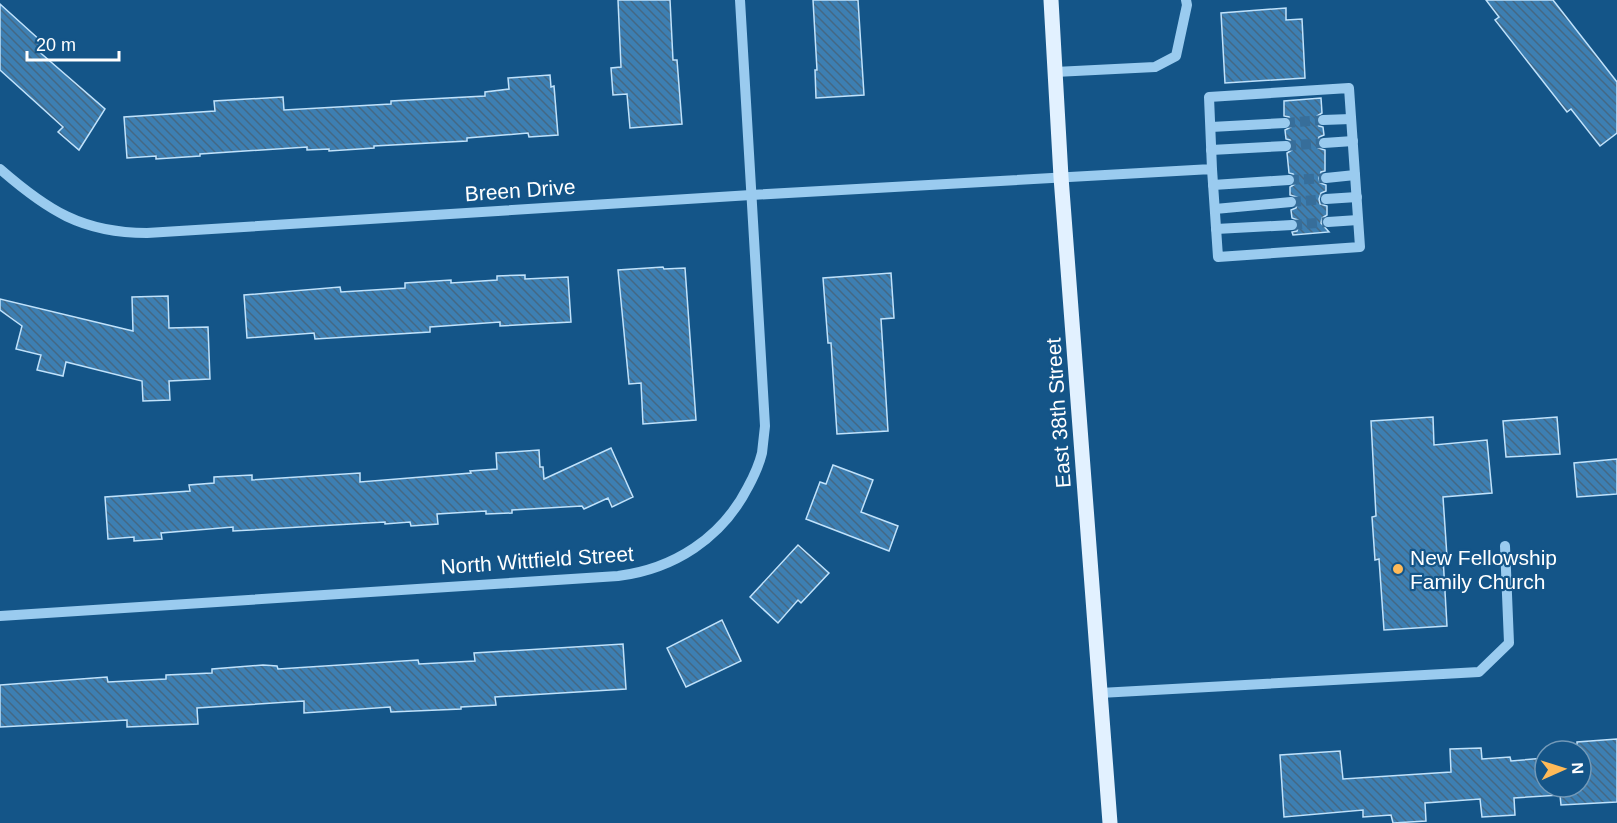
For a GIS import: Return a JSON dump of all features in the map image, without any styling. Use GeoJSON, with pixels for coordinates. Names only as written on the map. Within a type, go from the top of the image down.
{"type":"FeatureCollection","features":[{"type":"Feature","properties":{"kind":"main road","name":"East 38th Street"},"geometry":{"type":"LineString","coordinates":[[1051,0],[1061,177],[1110,823]]}},
{"type":"Feature","properties":{"kind":"street","name":"North Wittfield Street"},"geometry":{"type":"LineString","coordinates":[[0,616],[618,576],[659,567],[697,547],[730,517],[738,506],[762,453],[764,411],[740,0]]}},
{"type":"Feature","properties":{"kind":"street"},"geometry":{"type":"LineString","coordinates":[[1055,72],[1155,67],[1176,56],[1187,5],[1186,0]]}},
{"type":"Feature","properties":{"kind":"street"},"geometry":{"type":"LineString","coordinates":[[1349,88],[1360,248],[1218,257],[1211,127],[1209,97],[1349,88]]}},
{"type":"Feature","properties":{"kind":"street"},"geometry":{"type":"LineString","coordinates":[[1323,120],[1351,119]]}},
{"type":"Feature","properties":{"kind":"street"},"geometry":{"type":"LineString","coordinates":[[1211,127],[1285,123]]}},
{"type":"Feature","properties":{"kind":"street"},"geometry":{"type":"LineString","coordinates":[[1324,143],[1353,141]]}},
{"type":"Feature","properties":{"kind":"street"},"geometry":{"type":"LineString","coordinates":[[1211,150],[1286,146]]}},
{"type":"Feature","properties":{"kind":"street","name":"Breen Drive"},"geometry":{"type":"LineString","coordinates":[[0,169],[30,196],[61,215],[96,228],[132,233],[1212,169]]}},
{"type":"Feature","properties":{"kind":"street"},"geometry":{"type":"LineString","coordinates":[[1326,178],[1355,175]]}},
{"type":"Feature","properties":{"kind":"street"},"geometry":{"type":"LineString","coordinates":[[1213,185],[1289,180]]}},
{"type":"Feature","properties":{"kind":"street"},"geometry":{"type":"LineString","coordinates":[[1326,199],[1357,197]]}},
{"type":"Feature","properties":{"kind":"street"},"geometry":{"type":"LineString","coordinates":[[1215,209],[1291,202]]}},
{"type":"Feature","properties":{"kind":"street"},"geometry":{"type":"LineString","coordinates":[[1328,222],[1358,220]]}},
{"type":"Feature","properties":{"kind":"street"},"geometry":{"type":"LineString","coordinates":[[1216,229],[1292,225]]}},
{"type":"Feature","properties":{"kind":"street"},"geometry":{"type":"LineString","coordinates":[[1100,693],[1479,672],[1509,643],[1505,546]]}},
{"type":"Feature","properties":{"kind":"building"},"geometry":{"type":"Polygon","coordinates":[[[618,0],[670,0],[673,60],[677,60],[682,124],[630,128],[627,94],[613,95],[611,68],[621,67],[618,0]]]}},
{"type":"Feature","properties":{"kind":"building"},"geometry":{"type":"Polygon","coordinates":[[[813,0],[858,0],[864,95],[816,98],[815,70],[817,70],[813,0]]]}},
{"type":"Feature","properties":{"kind":"building"},"geometry":{"type":"Polygon","coordinates":[[[1486,0],[1553,0],[1617,82],[1617,133],[1600,146],[1571,109],[1567,112],[1495,20],[1499,17],[1486,0]]]}},
{"type":"Feature","properties":{"kind":"building"},"geometry":{"type":"Polygon","coordinates":[[[0,4],[42,42],[36,49],[105,109],[79,150],[58,132],[63,127],[0,70],[0,4]]]}},
{"type":"Feature","properties":{"kind":"building"},"geometry":{"type":"Polygon","coordinates":[[[1286,8],[1286,20],[1302,19],[1305,78],[1225,83],[1221,13],[1286,8]]]}},
{"type":"Feature","properties":{"kind":"building"},"geometry":{"type":"Polygon","coordinates":[[[550,75],[551,87],[554,86],[558,135],[529,137],[528,133],[467,138],[467,141],[329,151],[329,149],[307,150],[307,147],[156,159],[156,156],[127,158],[124,117],[215,111],[214,101],[283,97],[284,110],[485,96],[485,92],[509,89],[508,78],[550,75]]]}},
{"type":"Feature","properties":{"kind":"building"},"geometry":{"type":"Polygon","coordinates":[[[1321,98],[1322,113],[1317,116],[1316,121],[1319,126],[1323,127],[1324,135],[1319,137],[1317,143],[1318,148],[1325,150],[1325,171],[1321,172],[1319,178],[1320,183],[1326,185],[1326,191],[1321,193],[1319,199],[1320,204],[1327,206],[1327,215],[1322,218],[1321,223],[1329,232],[1293,235],[1292,232],[1297,231],[1299,225],[1298,220],[1292,218],[1291,210],[1296,208],[1298,202],[1297,197],[1290,195],[1290,187],[1295,184],[1296,179],[1293,174],[1289,173],[1287,153],[1292,150],[1293,145],[1290,140],[1286,139],[1285,130],[1291,127],[1292,122],[1289,117],[1284,116],[1284,101],[1321,98]]]}},
{"type":"Feature","properties":{"kind":"building"},"geometry":{"type":"Polygon","coordinates":[[[663,267],[664,269],[685,268],[696,420],[643,424],[641,383],[629,384],[618,270],[663,267]]]}},
{"type":"Feature","properties":{"kind":"building"},"geometry":{"type":"Polygon","coordinates":[[[891,273],[894,318],[881,319],[888,431],[837,434],[831,343],[828,343],[823,278],[891,273]]]}},
{"type":"Feature","properties":{"kind":"building"},"geometry":{"type":"Polygon","coordinates":[[[525,275],[525,279],[568,277],[571,322],[500,326],[500,322],[430,327],[430,332],[315,339],[314,333],[247,338],[244,295],[340,287],[341,292],[405,288],[405,283],[497,280],[497,276],[525,275]]]}},
{"type":"Feature","properties":{"kind":"building"},"geometry":{"type":"Polygon","coordinates":[[[168,296],[169,328],[208,327],[210,379],[169,381],[170,400],[143,401],[142,381],[66,362],[63,376],[37,370],[41,355],[16,349],[22,326],[0,310],[0,299],[133,331],[132,297],[168,296]]]}},
{"type":"Feature","properties":{"kind":"building"},"geometry":{"type":"Polygon","coordinates":[[[1433,417],[1434,445],[1487,440],[1492,493],[1443,497],[1447,557],[1443,557],[1447,626],[1384,630],[1379,559],[1375,560],[1372,517],[1376,516],[1371,421],[1433,417]]]}},
{"type":"Feature","properties":{"kind":"building"},"geometry":{"type":"Polygon","coordinates":[[[1557,417],[1560,454],[1506,457],[1503,421],[1557,417]]]}},
{"type":"Feature","properties":{"kind":"building"},"geometry":{"type":"Polygon","coordinates":[[[611,448],[633,497],[612,507],[608,498],[584,509],[582,506],[512,510],[512,513],[486,514],[486,511],[437,514],[438,524],[411,526],[410,522],[385,524],[385,522],[233,531],[233,527],[161,533],[162,539],[134,541],[134,537],[108,539],[105,497],[190,491],[189,485],[214,483],[214,477],[252,475],[252,480],[360,473],[360,482],[471,473],[470,471],[497,469],[496,453],[539,450],[540,467],[543,467],[544,479],[611,448]]]}},
{"type":"Feature","properties":{"kind":"building"},"geometry":{"type":"Polygon","coordinates":[[[1617,459],[1617,494],[1577,497],[1574,463],[1617,459]]]}},
{"type":"Feature","properties":{"kind":"building"},"geometry":{"type":"Polygon","coordinates":[[[833,465],[873,480],[861,512],[898,526],[889,551],[806,519],[820,482],[826,484],[833,465]]]}},
{"type":"Feature","properties":{"kind":"building"},"geometry":{"type":"Polygon","coordinates":[[[798,545],[829,573],[801,603],[798,600],[778,623],[750,597],[798,545]]]}},
{"type":"Feature","properties":{"kind":"building"},"geometry":{"type":"Polygon","coordinates":[[[722,620],[741,661],[686,687],[667,648],[722,620]]]}},
{"type":"Feature","properties":{"kind":"building"},"geometry":{"type":"Polygon","coordinates":[[[623,644],[626,689],[495,697],[496,705],[461,707],[461,709],[391,712],[390,707],[304,713],[304,701],[197,708],[198,724],[127,727],[127,720],[0,727],[0,685],[107,677],[108,682],[166,679],[166,675],[212,673],[212,669],[263,665],[277,666],[278,669],[418,660],[419,664],[475,661],[474,653],[623,644]]]}},
{"type":"Feature","properties":{"kind":"building"},"geometry":{"type":"Polygon","coordinates":[[[1617,739],[1617,802],[1561,805],[1560,799],[1593,799],[1593,741],[1617,739]]]}},
{"type":"Feature","properties":{"kind":"building"},"geometry":{"type":"Polygon","coordinates":[[[1481,748],[1482,759],[1510,757],[1511,761],[1533,759],[1533,797],[1514,798],[1515,815],[1482,817],[1480,799],[1425,803],[1426,821],[1393,823],[1391,815],[1363,817],[1363,810],[1284,817],[1280,755],[1340,751],[1343,779],[1451,772],[1450,749],[1481,748]]]}},
{"type":"Feature","properties":{"kind":"tunnel"},"geometry":{"type":"LineString","coordinates":[[1285,123],[1323,120]]}},
{"type":"Feature","properties":{"kind":"tunnel"},"geometry":{"type":"LineString","coordinates":[[1286,146],[1324,143]]}},
{"type":"Feature","properties":{"kind":"tunnel"},"geometry":{"type":"LineString","coordinates":[[1289,180],[1326,178]]}},
{"type":"Feature","properties":{"kind":"tunnel"},"geometry":{"type":"LineString","coordinates":[[1291,202],[1326,199]]}},
{"type":"Feature","properties":{"kind":"tunnel"},"geometry":{"type":"LineString","coordinates":[[1292,225],[1328,222]]}},
{"type":"Feature","properties":{"kind":"place","name":"New Fellowship Family Church"},"geometry":{"type":"Point","coordinates":[1398,569]}}]}
